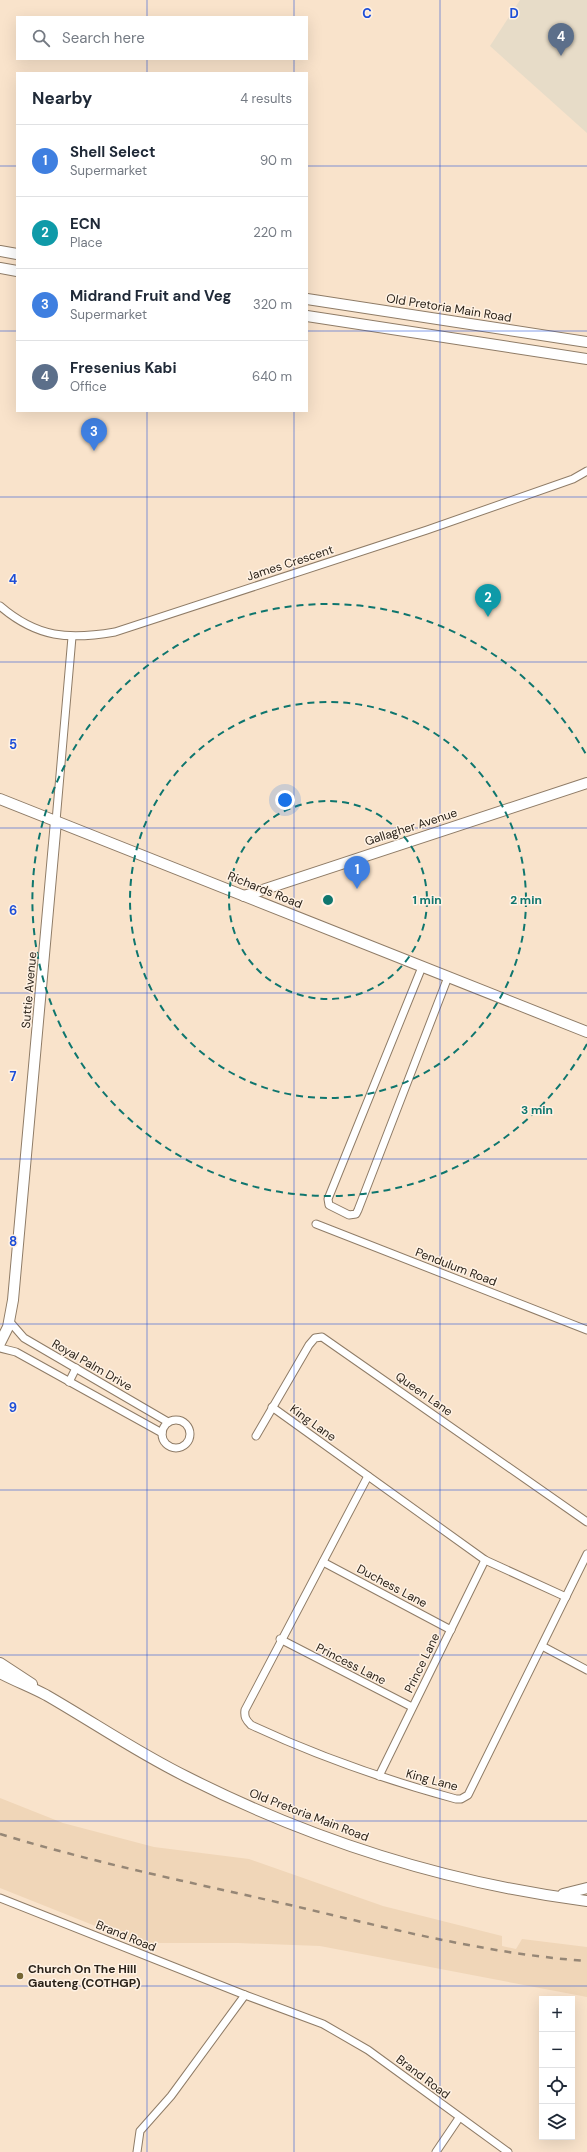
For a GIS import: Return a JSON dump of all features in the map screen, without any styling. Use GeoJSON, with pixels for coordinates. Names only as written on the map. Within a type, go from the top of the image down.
{"type":"FeatureCollection","features":[{"type":"Feature","properties":{"kind":"street"},"geometry":{"type":"LineString","coordinates":[[0,251],[16,254]]}},
{"type":"Feature","properties":{"kind":"street"},"geometry":{"type":"LineString","coordinates":[[0,268],[16,271]]}},
{"type":"Feature","properties":{"kind":"street","name":"Old Pretoria Main Road"},"geometry":{"type":"LineString","coordinates":[[308,299],[587,342]]}},
{"type":"Feature","properties":{"kind":"street"},"geometry":{"type":"LineString","coordinates":[[308,316],[587,359]]}},
{"type":"Feature","properties":{"kind":"street","name":"James Crescent"},"geometry":{"type":"LineString","coordinates":[[0,606],[34,627],[52,634],[72,637],[94,636],[128,628],[427,530],[573,479],[587,471]]}},
{"type":"Feature","properties":{"kind":"street","name":"Suttie Avenue"},"geometry":{"type":"LineString","coordinates":[[0,1343],[10,1322],[39,1030],[72,637]]}},
{"type":"Feature","properties":{"kind":"street","name":"Gallagher Avenue"},"geometry":{"type":"LineString","coordinates":[[244,896],[587,783]]}},
{"type":"Feature","properties":{"kind":"street","name":"Richards Road"},"geometry":{"type":"LineString","coordinates":[[0,799],[587,1032]]}},
{"type":"Feature","properties":{"kind":"street"},"geometry":{"type":"LineString","coordinates":[[422,967],[328,1199],[329,1205],[350,1215],[356,1214],[358,1210],[448,978]]}},
{"type":"Feature","properties":{"kind":"street","name":"Pendulum Road"},"geometry":{"type":"LineString","coordinates":[[316,1224],[587,1330]]}},
{"type":"Feature","properties":{"kind":"street","name":"Royal Palm Drive"},"geometry":{"type":"LineString","coordinates":[[10,1322],[24,1338],[168,1422]]}},
{"type":"Feature","properties":{"kind":"street","name":"Queen Lane"},"geometry":{"type":"LineString","coordinates":[[272,1408],[309,1345],[315,1338],[322,1337],[587,1522]]}},
{"type":"Feature","properties":{"kind":"street","name":"Royal Palm Drive"},"geometry":{"type":"LineString","coordinates":[[0,1348],[13,1350],[162,1433]]}},
{"type":"Feature","properties":{"kind":"street"},"geometry":{"type":"LineString","coordinates":[[69,1382],[76,1368]]}},
{"type":"Feature","properties":{"kind":"street","name":"King Lane"},"geometry":{"type":"LineString","coordinates":[[256,1436],[272,1408],[368,1476],[485,1560],[566,1597],[468,1795],[465,1798],[456,1799],[380,1776],[286,1741],[251,1725],[246,1721],[245,1710],[280,1639],[323,1562],[368,1476]]}},
{"type":"Feature","properties":{"kind":"street"},"geometry":{"type":"LineString","coordinates":[[178,1420],[187,1425],[190,1435],[188,1442],[182,1447],[171,1448],[163,1441],[162,1433],[163,1427],[168,1422],[178,1420]]}},
{"type":"Feature","properties":{"kind":"street"},"geometry":{"type":"LineString","coordinates":[[566,1597],[587,1554]]}},
{"type":"Feature","properties":{"kind":"street","name":"Prince Lane"},"geometry":{"type":"LineString","coordinates":[[380,1776],[412,1707],[485,1560]]}},
{"type":"Feature","properties":{"kind":"street","name":"Duchess Lane"},"geometry":{"type":"LineString","coordinates":[[323,1562],[451,1630]]}},
{"type":"Feature","properties":{"kind":"street","name":"Princess Lane"},"geometry":{"type":"LineString","coordinates":[[280,1639],[412,1707]]}},
{"type":"Feature","properties":{"kind":"street"},"geometry":{"type":"LineString","coordinates":[[542,1646],[587,1670]]}},
{"type":"Feature","properties":{"kind":"street","name":"Old Pretoria Main Road"},"geometry":{"type":"LineString","coordinates":[[0,1663],[23,1677],[44,1694]]}},
{"type":"Feature","properties":{"kind":"street","name":"Old Pretoria Main Road"},"geometry":{"type":"LineString","coordinates":[[0,1673],[44,1694],[159,1763],[285,1822],[346,1845],[415,1866],[481,1883],[587,1901]]}},
{"type":"Feature","properties":{"kind":"street"},"geometry":{"type":"LineString","coordinates":[[551,1895],[572,1893],[587,1888]]}},
{"type":"Feature","properties":{"kind":"street","name":"Brand Road"},"geometry":{"type":"LineString","coordinates":[[0,1898],[245,1995],[323,2024],[346,2036],[508,2152]]}},
{"type":"Feature","properties":{"kind":"street"},"geometry":{"type":"LineString","coordinates":[[137,2152],[140,2131],[171,2096],[245,1995]]}},
{"type":"Feature","properties":{"kind":"street"},"geometry":{"type":"LineString","coordinates":[[436,2152],[459,2118]]}},
{"type":"Feature","properties":{"kind":"shaded area"},"geometry":{"type":"Polygon","coordinates":[[[520,0],[587,0],[587,133],[490,46],[520,0]]]}},
{"type":"Feature","properties":{"kind":"shaded area"},"geometry":{"type":"Polygon","coordinates":[[[0,1798],[63,1823],[154,1847],[249,1859],[383,1906],[502,1936],[502,1946],[516,1949],[522,1939],[587,1947],[587,1997],[320,1946],[238,1943],[138,1943],[0,1888],[0,1798]]]}},
{"type":"Feature","properties":{"kind":"railway"},"geometry":{"type":"LineString","coordinates":[[0,1834],[72,1854],[181,1881],[401,1931],[512,1953],[587,1961]]}},
{"type":"Feature","properties":{"kind":"place","name":"Fresenius Kabi"},"geometry":{"type":"Point","coordinates":[561,56]}},
{"type":"Feature","properties":{"kind":"place","name":"Midrand Fruit and Veg"},"geometry":{"type":"Point","coordinates":[94,451]}},
{"type":"Feature","properties":{"kind":"place","name":"ECN"},"geometry":{"type":"Point","coordinates":[488,617]}},
{"type":"Feature","properties":{"kind":"place","name":"Shell Select"},"geometry":{"type":"Point","coordinates":[357,889]}},
{"type":"Feature","properties":{"kind":"place","name":"Church On The Hill Gauteng (COTHGP)"},"geometry":{"type":"Point","coordinates":[20,1976]}}]}
